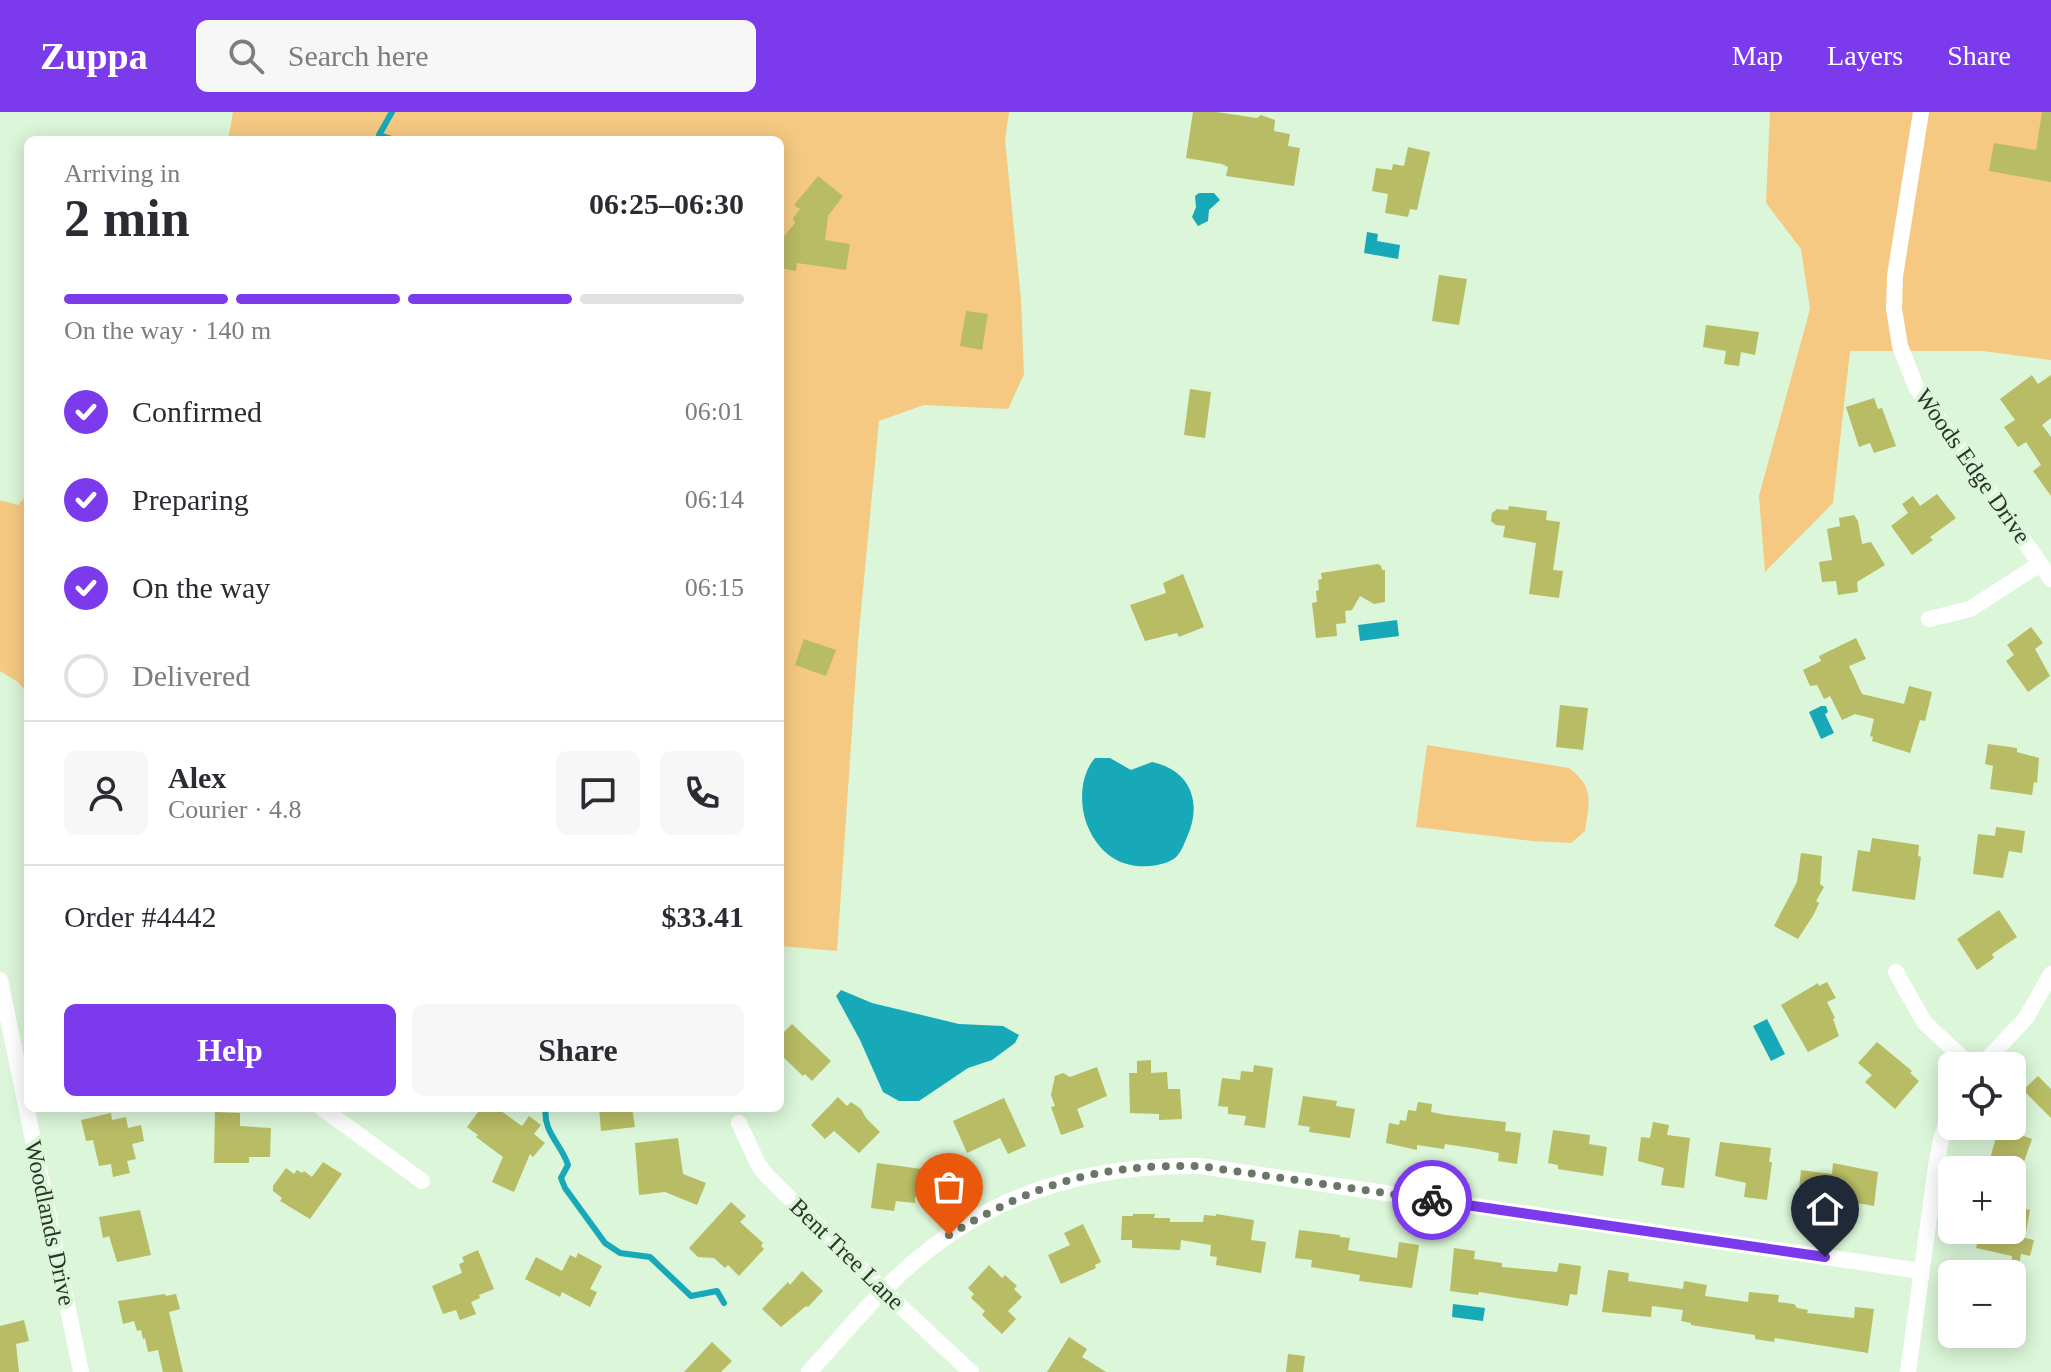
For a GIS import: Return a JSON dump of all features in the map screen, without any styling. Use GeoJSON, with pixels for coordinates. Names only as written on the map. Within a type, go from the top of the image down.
{"type":"FeatureCollection","features":[{"type":"Feature","properties":{"kind":"street","name":"Woods Edge Drive"},"geometry":{"type":"LineString","coordinates":[[1921,112],[1895,276],[1894,309],[1900,346],[1916,387],[2051,579]]}},
{"type":"Feature","properties":{"kind":"street"},"geometry":{"type":"LineString","coordinates":[[1929,619],[1970,609],[2040,564]]}},
{"type":"Feature","properties":{"kind":"street"},"geometry":{"type":"LineString","coordinates":[[1896,972],[1924,1022],[1956,1052]]}},
{"type":"Feature","properties":{"kind":"street"},"geometry":{"type":"LineString","coordinates":[[1994,1052],[2026,1018],[2051,974]]}},
{"type":"Feature","properties":{"kind":"street","name":"Woodlands Drive"},"geometry":{"type":"LineString","coordinates":[[0,980],[24,1081]]}},
{"type":"Feature","properties":{"kind":"street","name":"Woodlands Drive"},"geometry":{"type":"LineString","coordinates":[[30,1112],[81,1372]]}},
{"type":"Feature","properties":{"kind":"street"},"geometry":{"type":"LineString","coordinates":[[327,1112],[422,1181]]}},
{"type":"Feature","properties":{"kind":"street","name":"Bent Tree Lane"},"geometry":{"type":"LineString","coordinates":[[739,1123],[766,1175],[971,1372]]}},
{"type":"Feature","properties":{"kind":"street"},"geometry":{"type":"LineString","coordinates":[[1908,1372],[1941,1140]]}},
{"type":"Feature","properties":{"kind":"street"},"geometry":{"type":"LineString","coordinates":[[809,1372],[884,1291],[919,1257],[949,1235],[989,1211],[1028,1193],[1098,1172],[1200,1166],[1921,1271]]}},
{"type":"Feature","properties":{"kind":"shaded area"},"geometry":{"type":"Polygon","coordinates":[[[233,112],[1009,112],[1005,140],[1021,299],[1024,374],[1008,409],[924,405],[879,421],[858,642],[837,951],[784,946],[784,136],[229,136],[233,112]]]}},
{"type":"Feature","properties":{"kind":"shaded area"},"geometry":{"type":"Polygon","coordinates":[[[1770,112],[2051,112],[2051,360],[1983,351],[1850,351],[1833,503],[1765,572],[1759,496],[1810,309],[1801,249],[1766,203],[1770,112]]]}},
{"type":"Feature","properties":{"kind":"shaded area"},"geometry":{"type":"Polygon","coordinates":[[[24,498],[24,689],[0,671],[0,500],[18,505],[24,498]]]}},
{"type":"Feature","properties":{"kind":"shaded area"},"geometry":{"type":"Polygon","coordinates":[[[1427,745],[1569,768],[1587,789],[1589,803],[1585,831],[1571,843],[1416,827],[1427,745]]]}},
{"type":"Feature","properties":{"kind":"water"},"geometry":{"type":"Polygon","coordinates":[[[1214,193],[1220,200],[1209,210],[1208,221],[1198,226],[1192,217],[1196,207],[1195,196],[1214,193]]]}},
{"type":"Feature","properties":{"kind":"water"},"geometry":{"type":"Polygon","coordinates":[[[1367,232],[1378,234],[1377,241],[1400,245],[1398,259],[1364,253],[1367,232]]]}},
{"type":"Feature","properties":{"kind":"water"},"geometry":{"type":"Polygon","coordinates":[[[1397,620],[1399,636],[1360,641],[1358,625],[1397,620]]]}},
{"type":"Feature","properties":{"kind":"water"},"geometry":{"type":"Polygon","coordinates":[[[1826,706],[1828,712],[1825,714],[1834,733],[1821,739],[1809,712],[1826,706]]]}},
{"type":"Feature","properties":{"kind":"water"},"geometry":{"type":"Polygon","coordinates":[[[1095,758],[1110,758],[1131,770],[1152,762],[1176,772],[1184,780],[1190,789],[1194,812],[1187,837],[1175,858],[1154,866],[1129,865],[1111,856],[1096,842],[1082,805],[1084,780],[1095,758]]]}},
{"type":"Feature","properties":{"kind":"water"},"geometry":{"type":"Polygon","coordinates":[[[841,990],[872,1003],[959,1024],[1003,1026],[1019,1035],[1015,1043],[992,1060],[968,1068],[919,1101],[899,1101],[883,1092],[836,996],[841,990]]]}},
{"type":"Feature","properties":{"kind":"water"},"geometry":{"type":"Polygon","coordinates":[[[1767,1019],[1785,1054],[1771,1061],[1753,1026],[1767,1019]]]}},
{"type":"Feature","properties":{"kind":"water"},"geometry":{"type":"Polygon","coordinates":[[[1453,1304],[1485,1308],[1483,1321],[1452,1317],[1453,1304]]]}},
{"type":"Feature","properties":{"kind":"building"},"geometry":{"type":"Polygon","coordinates":[[[1193,112],[1257,118],[1261,115],[1275,120],[1274,131],[1290,134],[1288,146],[1300,148],[1294,186],[1226,176],[1228,167],[1222,164],[1186,158],[1193,112]]]}},
{"type":"Feature","properties":{"kind":"building"},"geometry":{"type":"Polygon","coordinates":[[[2042,112],[2051,112],[2051,182],[1989,171],[1994,143],[2036,150],[2042,112]]]}},
{"type":"Feature","properties":{"kind":"building"},"geometry":{"type":"Polygon","coordinates":[[[1408,147],[1430,152],[1417,210],[1410,209],[1408,217],[1385,213],[1388,194],[1372,191],[1376,168],[1392,170],[1393,164],[1404,166],[1408,147]]]}},
{"type":"Feature","properties":{"kind":"building"},"geometry":{"type":"Polygon","coordinates":[[[818,176],[843,196],[828,216],[825,240],[850,244],[846,270],[797,263],[796,271],[784,269],[784,236],[795,223],[793,218],[800,209],[794,205],[818,176]]]}},
{"type":"Feature","properties":{"kind":"building"},"geometry":{"type":"Polygon","coordinates":[[[1439,275],[1467,279],[1459,325],[1432,321],[1439,275]]]}},
{"type":"Feature","properties":{"kind":"building"},"geometry":{"type":"Polygon","coordinates":[[[966,311],[988,314],[982,350],[960,346],[966,311]]]}},
{"type":"Feature","properties":{"kind":"building"},"geometry":{"type":"Polygon","coordinates":[[[1706,325],[1759,332],[1755,355],[1741,352],[1739,366],[1724,364],[1726,351],[1703,347],[1706,325]]]}},
{"type":"Feature","properties":{"kind":"building"},"geometry":{"type":"Polygon","coordinates":[[[2032,375],[2038,384],[2051,375],[2051,418],[2042,425],[2051,437],[2051,496],[2033,471],[2041,465],[2026,442],[2018,447],[2004,427],[2015,420],[2000,399],[2032,375]]]}},
{"type":"Feature","properties":{"kind":"building"},"geometry":{"type":"Polygon","coordinates":[[[1190,389],[1211,392],[1205,438],[1184,435],[1190,389]]]}},
{"type":"Feature","properties":{"kind":"building"},"geometry":{"type":"Polygon","coordinates":[[[1874,398],[1878,409],[1882,408],[1896,446],[1874,453],[1870,443],[1859,447],[1846,407],[1874,398]]]}},
{"type":"Feature","properties":{"kind":"building"},"geometry":{"type":"Polygon","coordinates":[[[1937,494],[1956,518],[1912,555],[1891,526],[1908,513],[1902,504],[1913,496],[1920,506],[1937,494]]]}},
{"type":"Feature","properties":{"kind":"building"},"geometry":{"type":"Polygon","coordinates":[[[1509,506],[1547,511],[1546,520],[1560,522],[1553,570],[1563,571],[1559,598],[1529,594],[1536,543],[1503,537],[1505,526],[1491,521],[1492,513],[1497,509],[1508,510],[1509,506]]]}},
{"type":"Feature","properties":{"kind":"building"},"geometry":{"type":"Polygon","coordinates":[[[1854,515],[1862,544],[1871,542],[1885,565],[1857,582],[1858,592],[1838,595],[1836,581],[1822,582],[1819,562],[1832,560],[1827,529],[1840,526],[1839,518],[1854,515]]]}},
{"type":"Feature","properties":{"kind":"building"},"geometry":{"type":"Polygon","coordinates":[[[1378,564],[1385,570],[1385,602],[1374,604],[1360,596],[1352,610],[1345,611],[1346,623],[1336,624],[1337,636],[1316,638],[1312,603],[1317,602],[1316,591],[1319,590],[1321,573],[1378,564]]]}},
{"type":"Feature","properties":{"kind":"building"},"geometry":{"type":"Polygon","coordinates":[[[1183,574],[1204,627],[1179,637],[1177,633],[1145,641],[1130,605],[1166,593],[1163,583],[1183,574]]]}},
{"type":"Feature","properties":{"kind":"building"},"geometry":{"type":"Polygon","coordinates":[[[2031,627],[2043,643],[2035,649],[2050,676],[2028,692],[2006,661],[2014,655],[2007,645],[2031,627]]]}},
{"type":"Feature","properties":{"kind":"building"},"geometry":{"type":"Polygon","coordinates":[[[1856,638],[1866,659],[1849,666],[1862,694],[1904,704],[1909,686],[1932,692],[1925,721],[1920,720],[1910,753],[1872,741],[1873,737],[1870,736],[1874,719],[1855,714],[1842,720],[1830,696],[1824,699],[1817,685],[1810,686],[1803,670],[1821,661],[1819,656],[1856,638]]]}},
{"type":"Feature","properties":{"kind":"building"},"geometry":{"type":"Polygon","coordinates":[[[804,639],[836,650],[826,676],[795,665],[804,639]]]}},
{"type":"Feature","properties":{"kind":"building"},"geometry":{"type":"Polygon","coordinates":[[[1560,705],[1588,708],[1583,750],[1556,747],[1560,705]]]}},
{"type":"Feature","properties":{"kind":"building"},"geometry":{"type":"Polygon","coordinates":[[[1988,744],[2017,748],[2017,752],[2039,758],[2037,783],[2034,782],[2032,795],[1990,789],[1993,766],[1985,764],[1988,744]]]}},
{"type":"Feature","properties":{"kind":"building"},"geometry":{"type":"Polygon","coordinates":[[[1996,827],[2025,831],[2022,853],[2009,851],[2003,878],[1973,874],[1978,834],[1995,836],[1996,827]]]}},
{"type":"Feature","properties":{"kind":"building"},"geometry":{"type":"Polygon","coordinates":[[[1872,838],[1919,845],[1918,856],[1921,857],[1915,900],[1852,891],[1858,850],[1870,852],[1872,838]]]}},
{"type":"Feature","properties":{"kind":"building"},"geometry":{"type":"Polygon","coordinates":[[[1801,853],[1822,856],[1820,884],[1824,887],[1816,901],[1819,903],[1814,914],[1798,939],[1774,926],[1797,882],[1801,853]]]}},
{"type":"Feature","properties":{"kind":"building"},"geometry":{"type":"Polygon","coordinates":[[[1999,910],[2017,937],[1992,954],[1994,958],[1977,970],[1957,939],[1999,910]]]}},
{"type":"Feature","properties":{"kind":"building"},"geometry":{"type":"Polygon","coordinates":[[[1827,982],[1836,998],[1827,1002],[1839,1036],[1808,1052],[1781,1005],[1818,983],[1819,986],[1827,982]]]}},
{"type":"Feature","properties":{"kind":"building"},"geometry":{"type":"Polygon","coordinates":[[[792,1024],[831,1061],[812,1081],[784,1058],[784,1032],[792,1024]]]}},
{"type":"Feature","properties":{"kind":"building"},"geometry":{"type":"Polygon","coordinates":[[[1877,1042],[1912,1071],[1910,1073],[1919,1081],[1895,1109],[1865,1082],[1872,1075],[1858,1063],[1877,1042]]]}},
{"type":"Feature","properties":{"kind":"building"},"geometry":{"type":"Polygon","coordinates":[[[1151,1060],[1151,1073],[1167,1072],[1168,1089],[1180,1089],[1182,1119],[1159,1120],[1159,1114],[1130,1113],[1129,1073],[1137,1073],[1137,1061],[1151,1060]]]}},
{"type":"Feature","properties":{"kind":"building"},"geometry":{"type":"Polygon","coordinates":[[[1254,1065],[1273,1068],[1265,1128],[1244,1125],[1246,1116],[1228,1114],[1228,1107],[1218,1106],[1222,1078],[1240,1080],[1241,1071],[1253,1072],[1254,1065]]]}},
{"type":"Feature","properties":{"kind":"building"},"geometry":{"type":"Polygon","coordinates":[[[1097,1067],[1107,1096],[1077,1109],[1084,1127],[1061,1135],[1051,1107],[1055,1106],[1051,1095],[1055,1076],[1063,1073],[1070,1077],[1097,1067]]]}},
{"type":"Feature","properties":{"kind":"building"},"geometry":{"type":"Polygon","coordinates":[[[2038,1076],[2051,1089],[2051,1118],[2026,1093],[2026,1087],[2038,1076]]]}},
{"type":"Feature","properties":{"kind":"building"},"geometry":{"type":"Polygon","coordinates":[[[1303,1096],[1337,1101],[1336,1106],[1355,1109],[1350,1138],[1309,1132],[1310,1127],[1298,1125],[1303,1096]]]}},
{"type":"Feature","properties":{"kind":"building"},"geometry":{"type":"Polygon","coordinates":[[[838,1097],[847,1106],[851,1102],[861,1109],[880,1132],[859,1153],[834,1131],[825,1139],[811,1125],[838,1097]]]}},
{"type":"Feature","properties":{"kind":"building"},"geometry":{"type":"Polygon","coordinates":[[[1004,1098],[1026,1146],[1008,1154],[1000,1138],[967,1153],[953,1121],[1004,1098]]]}},
{"type":"Feature","properties":{"kind":"building"},"geometry":{"type":"Polygon","coordinates":[[[1418,1102],[1432,1104],[1431,1112],[1506,1122],[1505,1131],[1521,1133],[1517,1164],[1498,1161],[1499,1153],[1478,1149],[1445,1144],[1444,1149],[1417,1145],[1417,1150],[1386,1143],[1389,1123],[1399,1125],[1400,1120],[1406,1121],[1408,1110],[1416,1111],[1418,1102]]]}},
{"type":"Feature","properties":{"kind":"building"},"geometry":{"type":"Polygon","coordinates":[[[215,1112],[240,1113],[240,1126],[271,1128],[270,1157],[249,1157],[249,1163],[214,1163],[215,1112]]]}},
{"type":"Feature","properties":{"kind":"building"},"geometry":{"type":"Polygon","coordinates":[[[478,1112],[503,1112],[522,1126],[529,1116],[541,1125],[534,1134],[545,1143],[533,1157],[530,1154],[514,1192],[492,1182],[503,1157],[467,1127],[478,1112]]]}},
{"type":"Feature","properties":{"kind":"building"},"geometry":{"type":"Polygon","coordinates":[[[599,1112],[633,1112],[635,1127],[601,1131],[599,1112]]]}},
{"type":"Feature","properties":{"kind":"building"},"geometry":{"type":"Polygon","coordinates":[[[111,1113],[112,1120],[126,1117],[128,1128],[141,1125],[144,1141],[132,1144],[136,1159],[127,1161],[130,1173],[113,1177],[111,1164],[99,1166],[93,1140],[86,1141],[81,1120],[111,1113]]]}},
{"type":"Feature","properties":{"kind":"building"},"geometry":{"type":"Polygon","coordinates":[[[1653,1122],[1669,1125],[1667,1135],[1690,1138],[1684,1188],[1661,1185],[1664,1168],[1638,1161],[1641,1137],[1650,1138],[1653,1122]]]}},
{"type":"Feature","properties":{"kind":"building"},"geometry":{"type":"Polygon","coordinates":[[[1553,1130],[1590,1135],[1589,1144],[1607,1147],[1603,1176],[1558,1169],[1558,1165],[1548,1163],[1553,1130]]]}},
{"type":"Feature","properties":{"kind":"building"},"geometry":{"type":"Polygon","coordinates":[[[678,1138],[683,1174],[706,1183],[697,1205],[665,1192],[639,1195],[635,1143],[678,1138]]]}},
{"type":"Feature","properties":{"kind":"building"},"geometry":{"type":"Polygon","coordinates":[[[2032,1139],[2026,1156],[1991,1156],[1995,1140],[2032,1139]]]}},
{"type":"Feature","properties":{"kind":"building"},"geometry":{"type":"Polygon","coordinates":[[[1720,1142],[1771,1148],[1767,1200],[1744,1197],[1746,1183],[1715,1176],[1720,1142]]]}},
{"type":"Feature","properties":{"kind":"building"},"geometry":{"type":"Polygon","coordinates":[[[323,1162],[342,1174],[310,1219],[280,1201],[282,1198],[273,1191],[273,1186],[286,1168],[294,1174],[297,1170],[304,1171],[312,1177],[323,1162]]]}},
{"type":"Feature","properties":{"kind":"building"},"geometry":{"type":"Polygon","coordinates":[[[877,1163],[929,1170],[926,1199],[915,1197],[915,1203],[896,1201],[894,1211],[871,1208],[877,1163]]]}},
{"type":"Feature","properties":{"kind":"building"},"geometry":{"type":"Polygon","coordinates":[[[1833,1163],[1878,1172],[1874,1206],[1857,1203],[1856,1208],[1836,1208],[1814,1205],[1798,1198],[1801,1170],[1832,1174],[1833,1163]]]}},
{"type":"Feature","properties":{"kind":"building"},"geometry":{"type":"Polygon","coordinates":[[[731,1202],[746,1216],[740,1222],[763,1243],[761,1246],[764,1249],[739,1276],[728,1265],[725,1268],[714,1258],[698,1257],[689,1248],[731,1202]]]}},
{"type":"Feature","properties":{"kind":"building"},"geometry":{"type":"Polygon","coordinates":[[[2026,1209],[2030,1210],[2026,1232],[2026,1209]]]}},
{"type":"Feature","properties":{"kind":"building"},"geometry":{"type":"Polygon","coordinates":[[[140,1210],[151,1255],[117,1262],[109,1236],[103,1238],[99,1217],[140,1210]]]}},
{"type":"Feature","properties":{"kind":"building"},"geometry":{"type":"Polygon","coordinates":[[[1155,1214],[1154,1218],[1170,1218],[1170,1222],[1203,1222],[1204,1215],[1216,1214],[1254,1220],[1251,1240],[1266,1242],[1261,1273],[1216,1265],[1217,1257],[1210,1256],[1211,1245],[1181,1240],[1180,1250],[1132,1248],[1132,1240],[1121,1240],[1122,1216],[1155,1214]]]}},
{"type":"Feature","properties":{"kind":"building"},"geometry":{"type":"Polygon","coordinates":[[[1083,1224],[1101,1262],[1095,1265],[1096,1268],[1061,1284],[1048,1255],[1070,1245],[1064,1233],[1083,1224]]]}},
{"type":"Feature","properties":{"kind":"building"},"geometry":{"type":"Polygon","coordinates":[[[1299,1230],[1340,1235],[1350,1238],[1348,1250],[1397,1258],[1399,1242],[1419,1245],[1412,1288],[1359,1281],[1360,1275],[1311,1267],[1312,1260],[1295,1258],[1299,1230]]]}},
{"type":"Feature","properties":{"kind":"building"},"geometry":{"type":"Polygon","coordinates":[[[2026,1238],[2034,1240],[2030,1256],[2021,1254],[2020,1260],[1976,1248],[1977,1244],[2026,1244],[2026,1238]]]}},
{"type":"Feature","properties":{"kind":"building"},"geometry":{"type":"Polygon","coordinates":[[[1454,1248],[1475,1251],[1474,1259],[1502,1263],[1502,1267],[1557,1272],[1559,1263],[1581,1266],[1577,1295],[1570,1294],[1568,1306],[1479,1292],[1478,1295],[1450,1291],[1454,1248]]]}},
{"type":"Feature","properties":{"kind":"building"},"geometry":{"type":"Polygon","coordinates":[[[478,1250],[494,1289],[471,1302],[476,1314],[460,1320],[456,1310],[443,1314],[432,1286],[462,1273],[459,1264],[464,1262],[462,1257],[478,1250]]]}},
{"type":"Feature","properties":{"kind":"building"},"geometry":{"type":"Polygon","coordinates":[[[578,1253],[602,1266],[590,1289],[597,1292],[590,1307],[562,1292],[560,1297],[525,1279],[536,1257],[562,1271],[570,1255],[576,1258],[578,1253]]]}},
{"type":"Feature","properties":{"kind":"building"},"geometry":{"type":"Polygon","coordinates":[[[989,1265],[1002,1278],[1005,1275],[1017,1286],[1014,1289],[1022,1297],[1008,1311],[1016,1319],[1002,1334],[982,1315],[985,1311],[971,1298],[974,1294],[968,1288],[989,1265]]]}},
{"type":"Feature","properties":{"kind":"building"},"geometry":{"type":"Polygon","coordinates":[[[1608,1270],[1629,1273],[1628,1281],[1683,1289],[1684,1281],[1707,1285],[1705,1296],[1748,1302],[1749,1292],[1779,1295],[1778,1302],[1794,1304],[1797,1308],[1808,1310],[1807,1313],[1854,1318],[1855,1307],[1874,1309],[1868,1353],[1775,1338],[1774,1342],[1755,1339],[1755,1335],[1691,1325],[1681,1321],[1683,1310],[1652,1306],[1651,1317],[1602,1312],[1608,1270]]]}},
{"type":"Feature","properties":{"kind":"building"},"geometry":{"type":"Polygon","coordinates":[[[802,1271],[823,1291],[781,1327],[762,1309],[802,1271]]]}},
{"type":"Feature","properties":{"kind":"building"},"geometry":{"type":"Polygon","coordinates":[[[176,1294],[180,1309],[169,1312],[183,1372],[163,1372],[158,1350],[148,1352],[145,1338],[141,1330],[137,1331],[134,1321],[123,1324],[118,1301],[176,1294]]]}},
{"type":"Feature","properties":{"kind":"building"},"geometry":{"type":"Polygon","coordinates":[[[24,1320],[29,1341],[16,1344],[19,1372],[0,1372],[0,1326],[24,1320]]]}},
{"type":"Feature","properties":{"kind":"building"},"geometry":{"type":"Polygon","coordinates":[[[1069,1337],[1087,1349],[1082,1357],[1106,1372],[1047,1372],[1069,1337]]]}},
{"type":"Feature","properties":{"kind":"building"},"geometry":{"type":"Polygon","coordinates":[[[712,1342],[732,1361],[721,1372],[684,1372],[712,1342]]]}},
{"type":"Feature","properties":{"kind":"building"},"geometry":{"type":"Polygon","coordinates":[[[1288,1354],[1305,1356],[1303,1372],[1286,1372],[1288,1354]]]}},
{"type":"Feature","properties":{"kind":"waterway"},"geometry":{"type":"LineString","coordinates":[[382,136],[379,135],[392,112]]}},
{"type":"Feature","properties":{"kind":"waterway"},"geometry":{"type":"LineString","coordinates":[[546,1112],[547,1124],[568,1165],[561,1178],[565,1188],[605,1243],[620,1253],[650,1257],[691,1296],[717,1291],[724,1303]]}},
{"type":"Feature","properties":{"kind":"way so far"},"geometry":{"type":"LineString","coordinates":[[949,1235],[989,1211],[1028,1193],[1072,1179],[1098,1172],[1168,1166],[1200,1166],[1432,1200]]}},
{"type":"Feature","properties":{"kind":"route"},"geometry":{"type":"LineString","coordinates":[[1432,1200],[1825,1257]]}}]}
